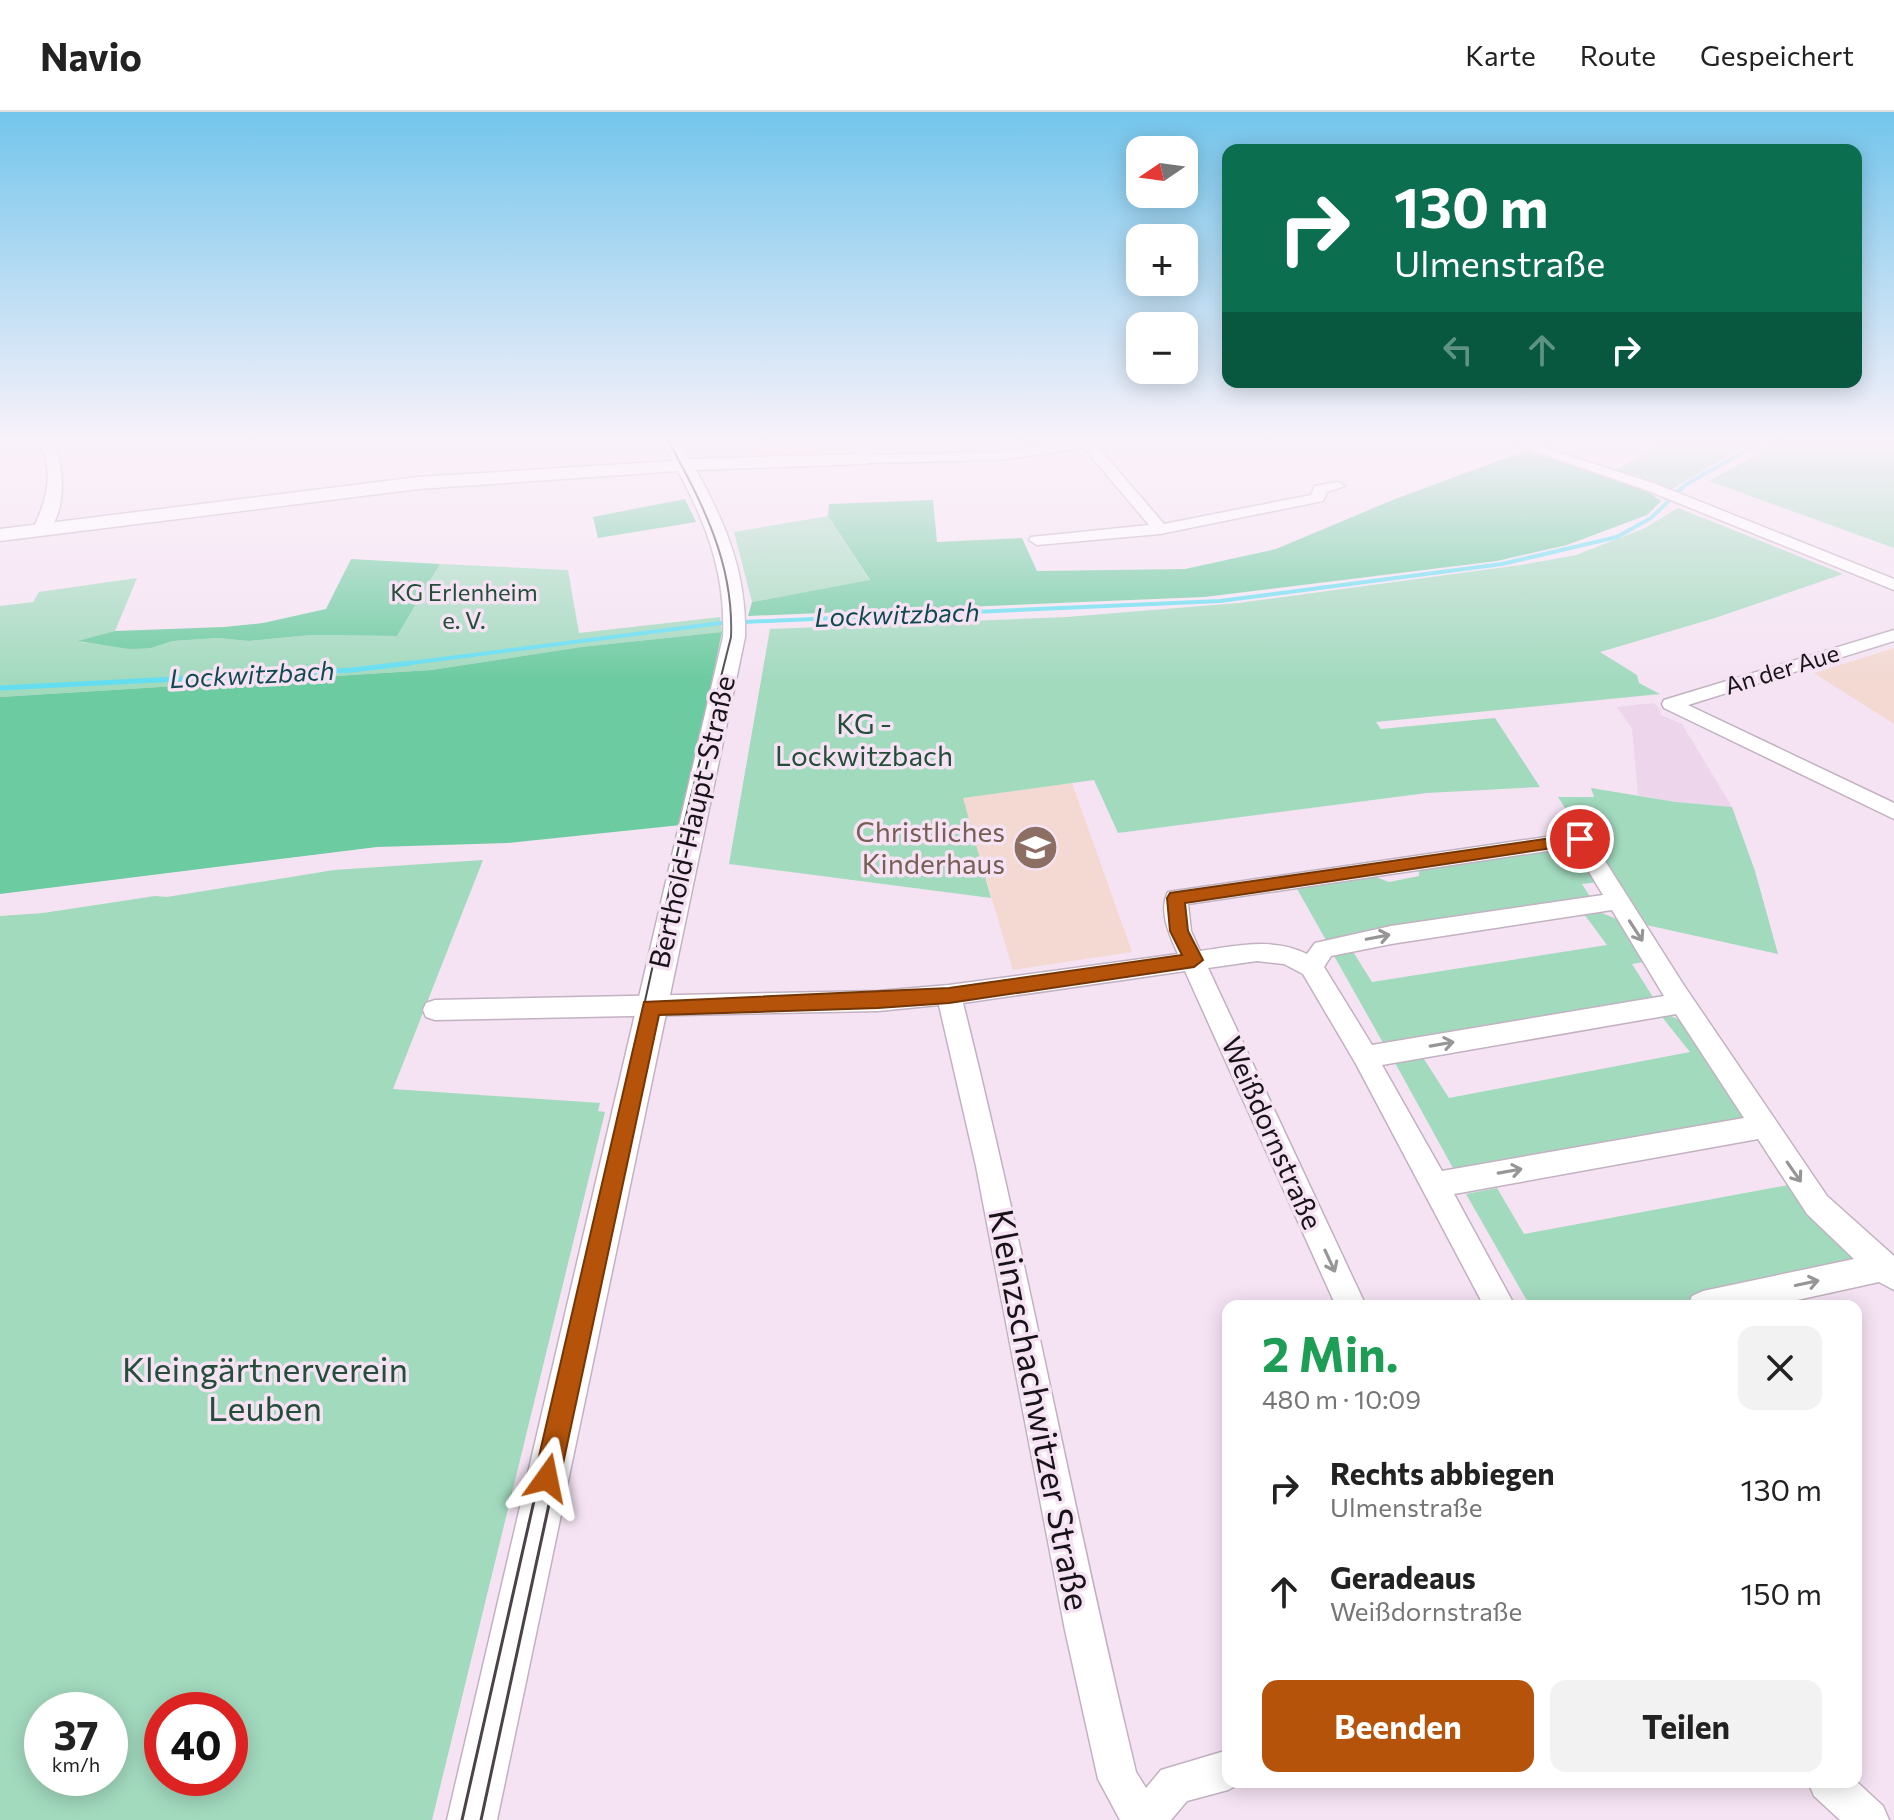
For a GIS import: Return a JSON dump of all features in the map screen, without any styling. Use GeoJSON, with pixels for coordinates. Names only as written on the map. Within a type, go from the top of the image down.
{"type":"FeatureCollection","features":[{"type":"Feature","properties":{"kind":"street"},"geometry":{"type":"LineString","coordinates":[[41,529],[44,522]]}},
{"type":"Feature","properties":{"kind":"street"},"geometry":{"type":"LineString","coordinates":[[0,535],[100,522]]}},
{"type":"Feature","properties":{"kind":"street","name":"Berthold-Haupt-Straße"},"geometry":{"type":"LineString","coordinates":[[472,1820],[735,625],[736,588],[727,553],[712,522]]}},
{"type":"Feature","properties":{"kind":"street"},"geometry":{"type":"LineString","coordinates":[[1154,522],[1160,529]]}},
{"type":"Feature","properties":{"kind":"street"},"geometry":{"type":"LineString","coordinates":[[1037,540],[1160,529],[1197,522]]}},
{"type":"Feature","properties":{"kind":"street"},"geometry":{"type":"LineString","coordinates":[[1736,522],[1894,585]]}},
{"type":"Feature","properties":{"kind":"street","name":"An der Aue"},"geometry":{"type":"LineString","coordinates":[[1894,635],[1671,704],[1894,812]]}},
{"type":"Feature","properties":{"kind":"street","name":"Weißdornstraße"},"geometry":{"type":"LineString","coordinates":[[1348,1300],[1179,931],[1176,898],[1580,839],[1682,1003],[1817,1205],[1888,1271]]}},
{"type":"Feature","properties":{"kind":"street"},"geometry":{"type":"LineString","coordinates":[[1311,967],[1323,949],[1336,946],[1616,901]]}},
{"type":"Feature","properties":{"kind":"street"},"geometry":{"type":"LineString","coordinates":[[435,1010],[878,1001],[949,995],[1257,952],[1288,955],[1311,967],[1365,1057],[1497,1300]]}},
{"type":"Feature","properties":{"kind":"street","name":"Kleinzschachwitzer Straße"},"geometry":{"type":"LineString","coordinates":[[949,995],[993,1180],[1083,1630],[1118,1779],[1144,1820]]}},
{"type":"Feature","properties":{"kind":"street"},"geometry":{"type":"LineString","coordinates":[[1365,1057],[1682,1003]]}},
{"type":"Feature","properties":{"kind":"street"},"geometry":{"type":"LineString","coordinates":[[1434,1185],[1763,1126]]}},
{"type":"Feature","properties":{"kind":"street","name":"Weißdornstraße"},"geometry":{"type":"LineString","coordinates":[[1735,1300],[1888,1271]]}},
{"type":"Feature","properties":{"kind":"street"},"geometry":{"type":"LineString","coordinates":[[1144,1820],[1175,1784],[1222,1772]]}},
{"type":"Feature","properties":{"kind":"street"},"geometry":{"type":"LineString","coordinates":[[1834,1788],[1869,1820]]}},
{"type":"Feature","properties":{"kind":"shaded area"},"geometry":{"type":"Polygon","coordinates":[[[1894,648],[1894,724],[1814,673],[1894,648]]]}},
{"type":"Feature","properties":{"kind":"shaded area"},"geometry":{"type":"Polygon","coordinates":[[[1653,703],[1661,715],[1682,724],[1732,807],[1638,795],[1632,729],[1617,707],[1653,703]]]}},
{"type":"Feature","properties":{"kind":"shaded area","name":"Christliches Kinderhaus"},"geometry":{"type":"Polygon","coordinates":[[[1072,783],[1132,952],[1013,970],[962,798],[1072,783]]]}},
{"type":"Feature","properties":{"kind":"green space"},"geometry":{"type":"Polygon","coordinates":[[[594,522],[696,522],[598,538],[594,522]]]}},
{"type":"Feature","properties":{"kind":"green space"},"geometry":{"type":"Polygon","coordinates":[[[794,522],[832,522],[870,581],[752,602],[734,532],[794,522]]]}},
{"type":"Feature","properties":{"kind":"green space"},"geometry":{"type":"Polygon","coordinates":[[[832,522],[935,522],[937,542],[1022,538],[1037,571],[1185,569],[1276,549],[1341,522],[1629,522],[1567,545],[1497,561],[1204,597],[748,616],[752,602],[870,580],[832,522]]]}},
{"type":"Feature","properties":{"kind":"green space","name":"KG - Lockwitzbach"},"geometry":{"type":"Polygon","coordinates":[[[1655,522],[1712,522],[1843,574],[1715,618],[1600,652],[1637,675],[1639,683],[1660,694],[1376,722],[1381,729],[1495,718],[1540,787],[1427,793],[1118,833],[1094,780],[963,798],[991,898],[729,864],[770,629],[1067,617],[1238,603],[1576,555],[1655,522]]]}},
{"type":"Feature","properties":{"kind":"green space"},"geometry":{"type":"Polygon","coordinates":[[[1821,522],[1894,522],[1894,548],[1821,522]]]}},
{"type":"Feature","properties":{"kind":"green space"},"geometry":{"type":"Polygon","coordinates":[[[351,559],[440,564],[397,636],[311,635],[249,641],[218,638],[173,641],[151,648],[129,649],[78,641],[115,631],[263,623],[326,609],[351,559]]]}},
{"type":"Feature","properties":{"kind":"green space","name":"KG Erlenheim e. V."},"geometry":{"type":"Polygon","coordinates":[[[440,564],[568,570],[579,633],[720,617],[722,632],[581,647],[431,670],[0,697],[0,606],[33,602],[39,592],[137,578],[115,631],[80,642],[151,648],[173,641],[218,638],[249,641],[311,635],[397,636],[440,564]]]}},
{"type":"Feature","properties":{"kind":"green space"},"geometry":{"type":"Polygon","coordinates":[[[722,632],[681,825],[507,843],[377,847],[0,894],[0,697],[431,670],[581,647],[722,632]]]}},
{"type":"Feature","properties":{"kind":"green space"},"geometry":{"type":"Polygon","coordinates":[[[1591,788],[1676,802],[1732,807],[1755,871],[1778,954],[1637,923],[1558,797],[1594,797],[1591,788]]]}},
{"type":"Feature","properties":{"kind":"green space"},"geometry":{"type":"Polygon","coordinates":[[[1558,850],[1578,856],[1596,876],[1600,882],[1582,884],[1594,903],[1327,942],[1296,887],[1373,876],[1389,882],[1419,876],[1419,869],[1558,850]]]}},
{"type":"Feature","properties":{"kind":"green space","name":"Kleingärtnerverein Leuben"},"geometry":{"type":"Polygon","coordinates":[[[483,860],[393,1089],[600,1103],[598,1111],[605,1112],[432,1820],[0,1820],[0,916],[167,897],[334,870],[483,860]]]}},
{"type":"Feature","properties":{"kind":"green space"},"geometry":{"type":"Polygon","coordinates":[[[1602,913],[1619,920],[1650,961],[1632,964],[1658,1005],[1387,1050],[1333,954],[1352,950],[1372,982],[1607,945],[1584,914],[1602,913]]]}},
{"type":"Feature","properties":{"kind":"green space"},"geometry":{"type":"Polygon","coordinates":[[[1671,1016],[1690,1025],[1757,1125],[1459,1179],[1394,1061],[1422,1056],[1449,1098],[1690,1052],[1662,1017],[1671,1016]]]}},
{"type":"Feature","properties":{"kind":"green space"},"geometry":{"type":"Polygon","coordinates":[[[1794,1184],[1868,1270],[1715,1300],[1527,1300],[1466,1194],[1497,1188],[1524,1234],[1794,1184]]]}},
{"type":"Feature","properties":{"kind":"waterway","name":"Lockwitzbach"},"geometry":{"type":"LineString","coordinates":[[405,664],[721,623],[1220,601],[1502,564],[1617,537],[1644,522]]}},
{"type":"Feature","properties":{"kind":"waterway","name":"Lockwitzbach"},"geometry":{"type":"LineString","coordinates":[[405,664],[411,663]]}},
{"type":"Feature","properties":{"kind":"waterway","name":"Lockwitzbach"},"geometry":{"type":"LineString","coordinates":[[0,688],[352,670],[405,664]]}},
{"type":"Feature","properties":{"kind":"waterway","name":"Lockwitzbach"},"geometry":{"type":"LineString","coordinates":[[395,665],[405,664]]}},
{"type":"Feature","properties":{"kind":"tram line"},"geometry":{"type":"LineString","coordinates":[[573,1330],[682,832],[731,637],[727,584],[722,559],[708,522]]}},
{"type":"Feature","properties":{"kind":"tram line"},"geometry":{"type":"LineString","coordinates":[[687,866],[699,811]]}},
{"type":"Feature","properties":{"kind":"tram line"},"geometry":{"type":"LineString","coordinates":[[587,1330],[635,1108]]}},
{"type":"Feature","properties":{"kind":"tram line"},"geometry":{"type":"LineString","coordinates":[[462,1820],[573,1328]]}},
{"type":"Feature","properties":{"kind":"tram line"},"geometry":{"type":"LineString","coordinates":[[481,1820],[587,1328]]}},
{"type":"Feature","properties":{"kind":"place","name":"Christliches Kinderhaus"},"geometry":{"type":"Point","coordinates":[1036,848]}},
{"type":"Feature","properties":{"kind":"route"},"geometry":{"type":"LineString","coordinates":[[547,1478],[651,1007],[878,1001],[949,995],[1194,960],[1179,931],[1176,898],[1580,839]]}}]}
